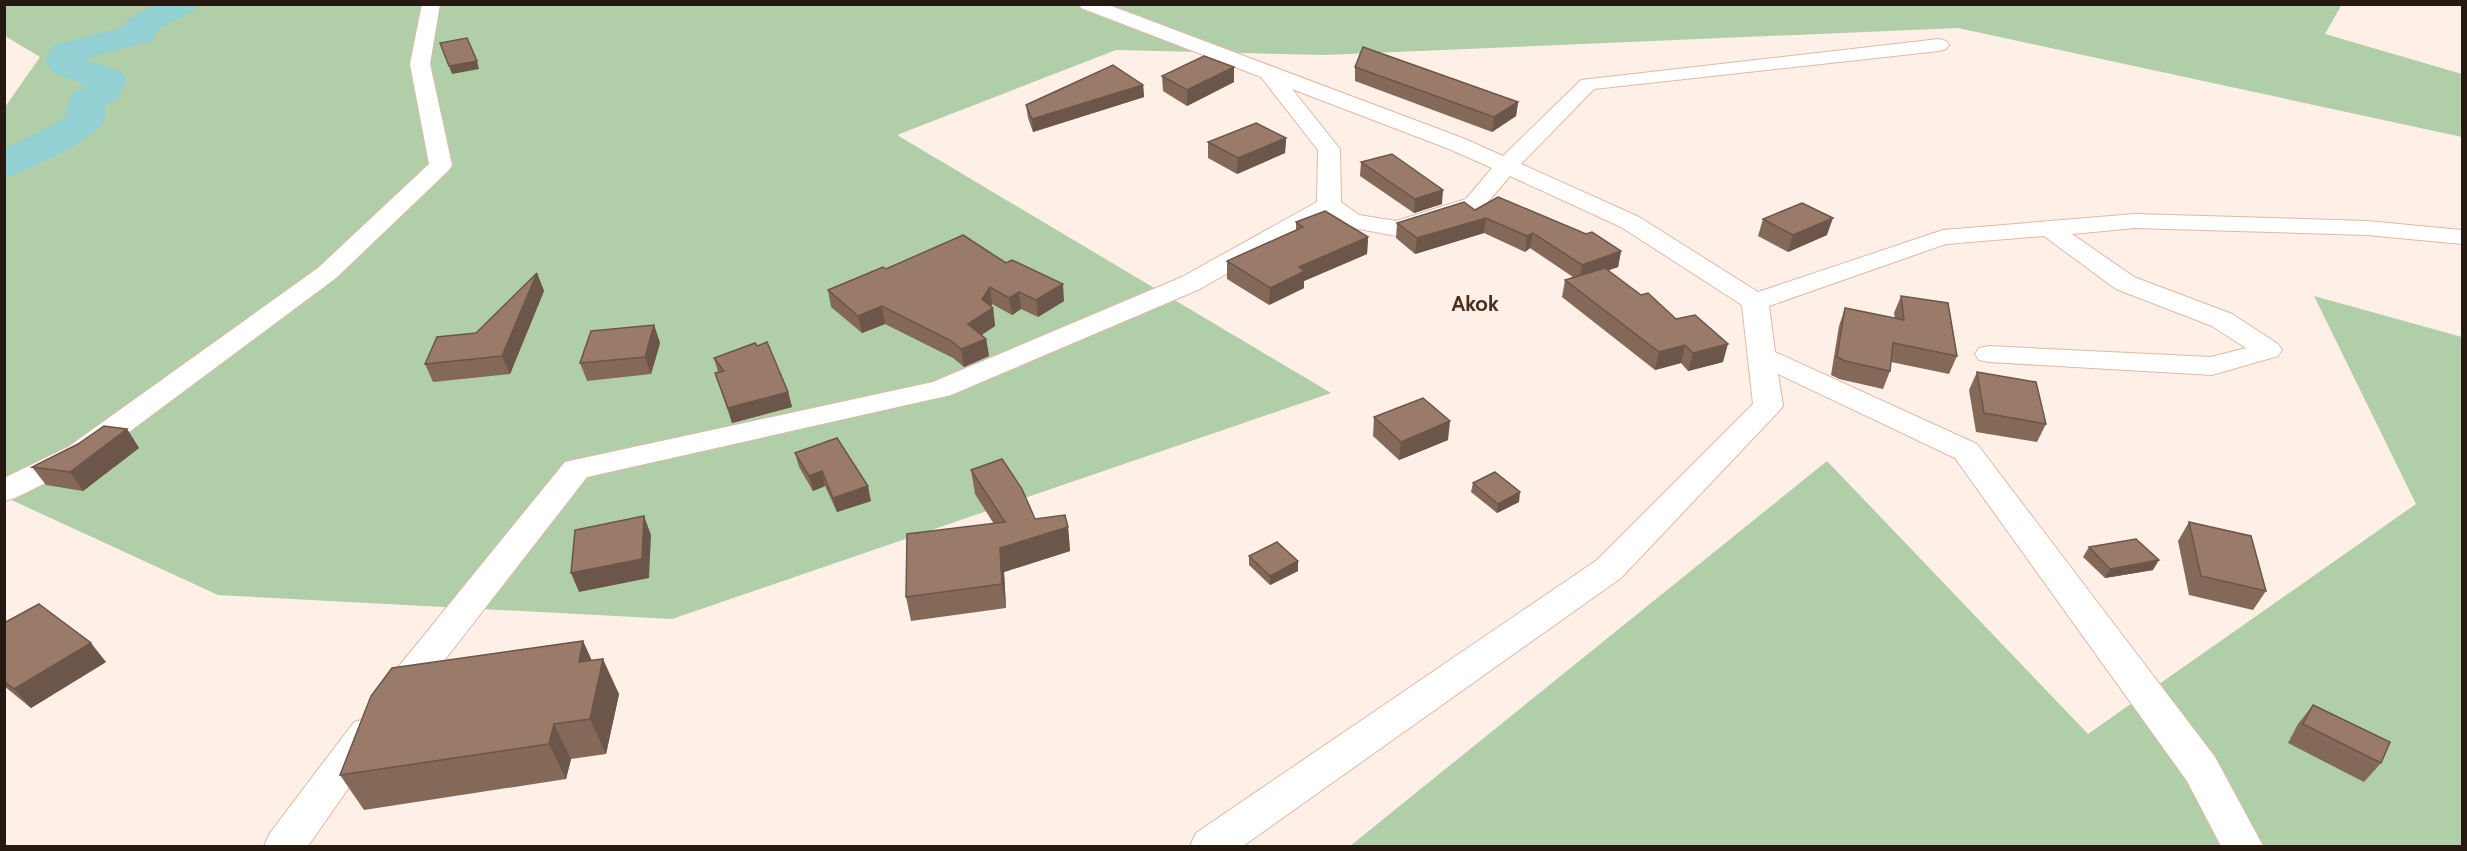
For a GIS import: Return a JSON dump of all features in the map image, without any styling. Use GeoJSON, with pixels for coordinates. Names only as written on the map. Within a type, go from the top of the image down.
{"type":"FeatureCollection","features":[{"type":"Feature","properties":{"kind":"street"},"geometry":{"type":"LineString","coordinates":[[4,491],[79,454],[327,273],[441,165],[420,64],[431,4]]}},
{"type":"Feature","properties":{"kind":"street"},"geometry":{"type":"LineString","coordinates":[[1088,4],[1457,144],[1630,222],[1755,302],[1768,406],[1609,569],[1211,846]]}},
{"type":"Feature","properties":{"kind":"street"},"geometry":{"type":"LineString","coordinates":[[1329,205],[1352,221],[1397,230],[1474,204],[1506,166],[1588,84],[1939,45]]}},
{"type":"Feature","properties":{"kind":"street"},"geometry":{"type":"LineString","coordinates":[[1269,73],[1329,149],[1329,205]]}},
{"type":"Feature","properties":{"kind":"street"},"geometry":{"type":"LineString","coordinates":[[285,846],[417,665],[576,469],[941,389],[1191,283],[1329,205]]}},
{"type":"Feature","properties":{"kind":"street"},"geometry":{"type":"LineString","coordinates":[[1755,302],[1943,237],[2135,221],[2367,228],[2463,237]]}},
{"type":"Feature","properties":{"kind":"street"},"geometry":{"type":"LineString","coordinates":[[1989,354],[2212,366],[2268,350],[2222,320],[2125,283],[2050,229]]}},
{"type":"Feature","properties":{"kind":"street"},"geometry":{"type":"LineString","coordinates":[[1762,356],[1966,452],[2201,769],[2242,846]]}},
{"type":"Feature","properties":{"kind":"green space"},"geometry":{"type":"Polygon","coordinates":[[[2342,4],[2325,34],[2462,74],[2462,137],[1958,28],[1324,55],[1116,50],[897,135],[1331,393],[672,619],[218,595],[5,497],[5,107],[40,57],[5,36],[5,5],[2342,4]]]}},
{"type":"Feature","properties":{"kind":"green space"},"geometry":{"type":"Polygon","coordinates":[[[2314,296],[2462,337],[2462,846],[1350,846],[1827,461],[2088,734],[2416,504],[2314,296]]]}},
{"type":"Feature","properties":{"kind":"building"},"geometry":{"type":"Polygon","coordinates":[[[467,38],[477,61],[449,66],[440,43],[467,38]]]}},
{"type":"Feature","properties":{"kind":"building"},"geometry":{"type":"Polygon","coordinates":[[[1363,47],[1518,102],[1494,117],[1355,67],[1363,47]]]}},
{"type":"Feature","properties":{"kind":"building"},"geometry":{"type":"Polygon","coordinates":[[[1204,56],[1234,67],[1187,90],[1162,76],[1204,56]]]}},
{"type":"Feature","properties":{"kind":"building"},"geometry":{"type":"Polygon","coordinates":[[[1113,65],[1143,85],[1032,119],[1026,105],[1113,65]]]}},
{"type":"Feature","properties":{"kind":"building"},"geometry":{"type":"Polygon","coordinates":[[[1256,123],[1286,138],[1238,158],[1208,142],[1256,123]]]}},
{"type":"Feature","properties":{"kind":"building"},"geometry":{"type":"Polygon","coordinates":[[[1392,154],[1443,190],[1415,199],[1361,162],[1392,154]]]}},
{"type":"Feature","properties":{"kind":"building"},"geometry":{"type":"Polygon","coordinates":[[[1498,197],[1586,234],[1592,232],[1621,251],[1582,265],[1533,233],[1527,236],[1486,218],[1417,238],[1397,223],[1464,202],[1475,210],[1498,197]]]}},
{"type":"Feature","properties":{"kind":"building"},"geometry":{"type":"Polygon","coordinates":[[[1802,203],[1833,218],[1793,235],[1763,219],[1802,203]]]}},
{"type":"Feature","properties":{"kind":"building"},"geometry":{"type":"Polygon","coordinates":[[[1325,211],[1368,237],[1299,267],[1305,271],[1270,288],[1227,261],[1303,227],[1296,222],[1325,211]]]}},
{"type":"Feature","properties":{"kind":"building"},"geometry":{"type":"Polygon","coordinates":[[[963,235],[1006,263],[1012,260],[1063,284],[1036,300],[1019,292],[1009,298],[990,287],[982,299],[993,308],[968,324],[986,339],[961,349],[951,341],[882,306],[858,316],[828,290],[883,267],[886,269],[963,235]]]}},
{"type":"Feature","properties":{"kind":"building"},"geometry":{"type":"Polygon","coordinates":[[[1605,268],[1641,295],[1648,293],[1676,319],[1695,315],[1728,344],[1693,353],[1685,345],[1659,352],[1565,280],[1605,268]]]}},
{"type":"Feature","properties":{"kind":"building"},"geometry":{"type":"Polygon","coordinates":[[[537,273],[502,356],[425,364],[437,337],[476,333],[537,273]]]}},
{"type":"Feature","properties":{"kind":"building"},"geometry":{"type":"Polygon","coordinates":[[[1901,296],[1948,303],[1957,356],[1893,343],[1890,371],[1845,361],[1837,357],[1845,308],[1904,320],[1901,296]]]}},
{"type":"Feature","properties":{"kind":"building"},"geometry":{"type":"Polygon","coordinates":[[[654,325],[645,357],[580,363],[591,331],[654,325]]]}},
{"type":"Feature","properties":{"kind":"building"},"geometry":{"type":"Polygon","coordinates":[[[767,342],[788,392],[728,408],[715,373],[724,371],[714,358],[755,343],[757,346],[767,342]]]}},
{"type":"Feature","properties":{"kind":"building"},"geometry":{"type":"Polygon","coordinates":[[[1977,372],[2036,382],[2046,424],[1984,413],[1977,372]]]}},
{"type":"Feature","properties":{"kind":"building"},"geometry":{"type":"Polygon","coordinates":[[[1423,398],[1450,421],[1401,442],[1374,417],[1423,398]]]}},
{"type":"Feature","properties":{"kind":"building"},"geometry":{"type":"Polygon","coordinates":[[[104,426],[127,429],[70,472],[32,467],[78,444],[104,426]]]}},
{"type":"Feature","properties":{"kind":"building"},"geometry":{"type":"Polygon","coordinates":[[[837,438],[868,486],[833,498],[822,471],[809,476],[795,453],[837,438]]]}},
{"type":"Feature","properties":{"kind":"building"},"geometry":{"type":"Polygon","coordinates":[[[1002,459],[1022,489],[1035,519],[1065,515],[1068,527],[1000,548],[1002,584],[906,597],[907,534],[1005,522],[971,470],[1002,459]]]}},
{"type":"Feature","properties":{"kind":"building"},"geometry":{"type":"Polygon","coordinates":[[[1495,472],[1520,492],[1498,504],[1473,483],[1495,472]]]}},
{"type":"Feature","properties":{"kind":"building"},"geometry":{"type":"Polygon","coordinates":[[[644,516],[642,559],[571,573],[575,530],[644,516]]]}},
{"type":"Feature","properties":{"kind":"building"},"geometry":{"type":"Polygon","coordinates":[[[2189,522],[2251,536],[2266,591],[2201,576],[2189,522]]]}},
{"type":"Feature","properties":{"kind":"building"},"geometry":{"type":"Polygon","coordinates":[[[2136,539],[2159,560],[2110,569],[2089,547],[2136,539]]]}},
{"type":"Feature","properties":{"kind":"building"},"geometry":{"type":"Polygon","coordinates":[[[1277,542],[1298,561],[1270,576],[1249,556],[1277,542]]]}},
{"type":"Feature","properties":{"kind":"building"},"geometry":{"type":"Polygon","coordinates":[[[39,604],[91,643],[14,689],[4,681],[4,623],[39,604]]]}},
{"type":"Feature","properties":{"kind":"building"},"geometry":{"type":"Polygon","coordinates":[[[583,641],[579,662],[603,659],[590,719],[554,724],[549,744],[340,775],[371,696],[392,668],[583,641]]]}},
{"type":"Feature","properties":{"kind":"building"},"geometry":{"type":"Polygon","coordinates":[[[2313,705],[2390,742],[2381,763],[2303,724],[2313,705]]]}},
{"type":"Feature","properties":{"kind":"waterway"},"geometry":{"type":"LineString","coordinates":[[4,165],[69,132],[85,120],[86,101],[104,91],[109,80],[66,65],[63,59],[67,53],[140,34],[140,27],[181,4]]}},
{"type":"Feature","properties":{"kind":"district","name":"Akok"},"geometry":{"type":"Point","coordinates":[1475,303]}}]}
